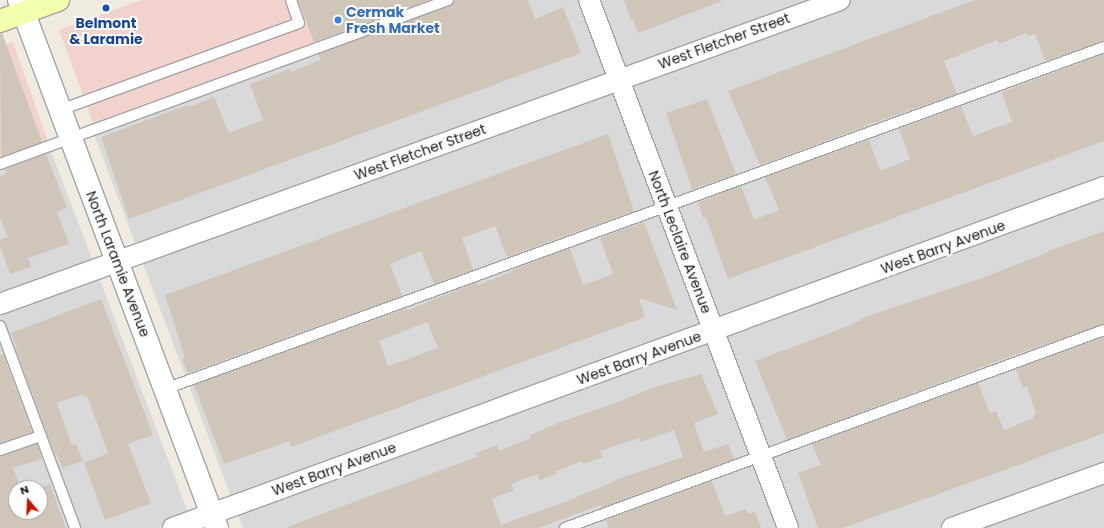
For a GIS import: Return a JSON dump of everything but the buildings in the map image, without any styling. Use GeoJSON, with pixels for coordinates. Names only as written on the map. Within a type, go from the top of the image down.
{"type":"FeatureCollection","features":[{"type":"Feature","properties":{"kind":"main road"},"geometry":{"type":"LineString","coordinates":[[0,21],[21,6],[58,0]]}},
{"type":"Feature","properties":{"kind":"street","name":"North Leclaire Avenue"},"geometry":{"type":"LineString","coordinates":[[589,0],[788,528]]}},
{"type":"Feature","properties":{"kind":"street","name":"West Fletcher Street"},"geometry":{"type":"LineString","coordinates":[[0,304],[840,0]]}},
{"type":"Feature","properties":{"kind":"street","name":"North Laramie Avenue"},"geometry":{"type":"LineString","coordinates":[[21,6],[215,521]]}},
{"type":"Feature","properties":{"kind":"street","name":"West Barry Avenue"},"geometry":{"type":"LineString","coordinates":[[173,528],[215,521],[714,331],[1104,187]]}},
{"type":"Feature","properties":{"kind":"street"},"geometry":{"type":"LineString","coordinates":[[952,528],[1104,473]]}},
{"type":"Feature","properties":{"kind":"lane"},"geometry":{"type":"LineString","coordinates":[[60,110],[299,23],[290,0]]}},
{"type":"Feature","properties":{"kind":"lane"},"geometry":{"type":"LineString","coordinates":[[0,164],[448,0]]}},
{"type":"Feature","properties":{"kind":"lane"},"geometry":{"type":"LineString","coordinates":[[165,389],[666,205],[1104,47]]}},
{"type":"Feature","properties":{"kind":"lane"},"geometry":{"type":"LineString","coordinates":[[0,326],[75,528]]}},
{"type":"Feature","properties":{"kind":"lane"},"geometry":{"type":"LineString","coordinates":[[565,528],[1104,330]]}},
{"type":"Feature","properties":{"kind":"lane"},"geometry":{"type":"LineString","coordinates":[[0,450],[41,436]]}},
{"type":"Feature","properties":{"kind":"shaded area"},"geometry":{"type":"Polygon","coordinates":[[[141,0],[431,0],[93,123],[59,30],[141,0]]]}},
{"type":"Feature","properties":{"kind":"shaded area"},"geometry":{"type":"Polygon","coordinates":[[[448,0],[1104,0],[1104,528],[243,528],[92,129],[448,0]]]}},
{"type":"Feature","properties":{"kind":"shaded area"},"geometry":{"type":"Polygon","coordinates":[[[13,42],[48,142],[0,160],[0,47],[13,42]]]}},
{"type":"Feature","properties":{"kind":"shaded area"},"geometry":{"type":"Polygon","coordinates":[[[46,138],[194,528],[0,528],[0,155],[46,138]]]}},
{"type":"Feature","properties":{"kind":"place","name":"Belmont & Laramie"},"geometry":{"type":"Point","coordinates":[106,8]}},
{"type":"Feature","properties":{"kind":"place","name":"Cermak Fresh Market"},"geometry":{"type":"Point","coordinates":[338,20]}}]}
